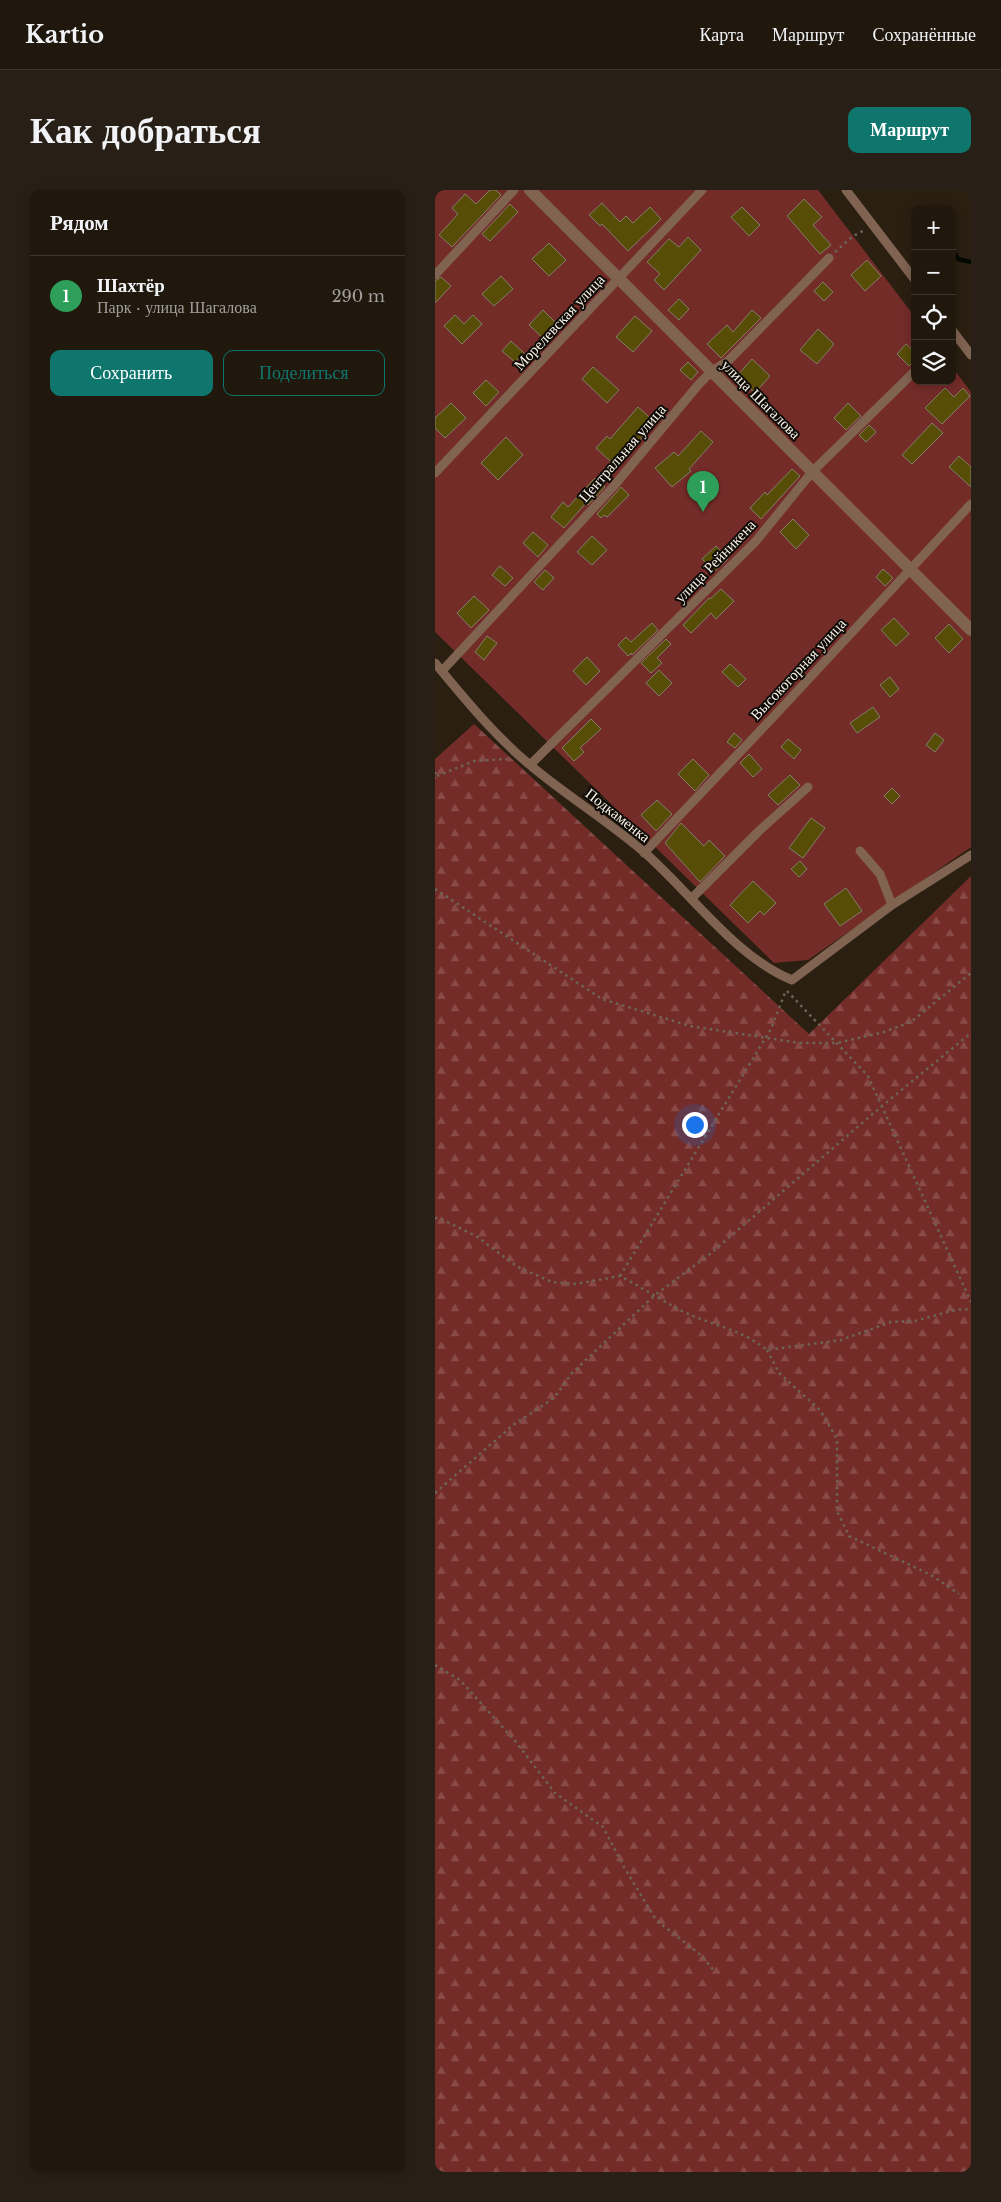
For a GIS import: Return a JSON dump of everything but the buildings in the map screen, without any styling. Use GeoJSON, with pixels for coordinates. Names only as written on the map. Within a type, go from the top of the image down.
{"type":"FeatureCollection","features":[{"type":"Feature","properties":{"kind":"street","name":"улица Шагалова"},"geometry":{"type":"LineString","coordinates":[[530,190],[971,630]]}},
{"type":"Feature","properties":{"kind":"lane"},"geometry":{"type":"LineString","coordinates":[[435,275],[514,190]]}},
{"type":"Feature","properties":{"kind":"lane","name":"Морелевская улица"},"geometry":{"type":"LineString","coordinates":[[435,473],[702,190]]}},
{"type":"Feature","properties":{"kind":"lane"},"geometry":{"type":"LineString","coordinates":[[846,190],[911,275]]}},
{"type":"Feature","properties":{"kind":"lane","name":"Центральная улица"},"geometry":{"type":"LineString","coordinates":[[441,671],[613,487],[711,372],[729,360],[829,258]]}},
{"type":"Feature","properties":{"kind":"lane"},"geometry":{"type":"LineString","coordinates":[[956,335],[971,355]]}},
{"type":"Feature","properties":{"kind":"lane","name":"улица Рейникена"},"geometry":{"type":"LineString","coordinates":[[530,765],[756,541],[812,472],[911,376]]}},
{"type":"Feature","properties":{"kind":"lane","name":"Высокогорная улица"},"geometry":{"type":"LineString","coordinates":[[644,853],[971,504]]}},
{"type":"Feature","properties":{"kind":"lane","name":"Подкаменка"},"geometry":{"type":"LineString","coordinates":[[435,663],[483,722],[530,765],[644,853],[731,938],[775,973],[792,980]]}},
{"type":"Feature","properties":{"kind":"lane"},"geometry":{"type":"LineString","coordinates":[[691,899],[760,830],[807,787]]}},
{"type":"Feature","properties":{"kind":"lane"},"geometry":{"type":"LineString","coordinates":[[860,851],[880,874],[892,905]]}},
{"type":"Feature","properties":{"kind":"lane"},"geometry":{"type":"LineString","coordinates":[[792,980],[892,905],[971,855]]}},
{"type":"Feature","properties":{"kind":"path"},"geometry":{"type":"LineString","coordinates":[[829,258],[853,236],[873,226]]}},
{"type":"Feature","properties":{"kind":"path"},"geometry":{"type":"LineString","coordinates":[[435,772],[436,777],[474,761],[511,758],[530,765]]}},
{"type":"Feature","properties":{"kind":"path"},"geometry":{"type":"LineString","coordinates":[[435,889],[602,999],[690,1026],[766,1038],[799,1043],[837,1043],[884,1032],[911,1022],[971,973]]}},
{"type":"Feature","properties":{"kind":"path"},"geometry":{"type":"LineString","coordinates":[[620,1276],[766,1038],[792,980]]}},
{"type":"Feature","properties":{"kind":"path"},"geometry":{"type":"LineString","coordinates":[[786,990],[868,1076],[971,1302]]}},
{"type":"Feature","properties":{"kind":"path"},"geometry":{"type":"LineString","coordinates":[[435,1493],[513,1425],[554,1398],[572,1373],[655,1295],[710,1254],[882,1106],[971,1033]]}},
{"type":"Feature","properties":{"kind":"path"},"geometry":{"type":"LineString","coordinates":[[435,1218],[439,1218],[476,1236],[518,1267],[552,1282],[576,1284],[620,1276],[683,1311],[757,1342],[767,1350],[779,1373],[820,1410],[837,1438],[837,1511],[849,1536],[931,1575],[959,1594]]}},
{"type":"Feature","properties":{"kind":"path"},"geometry":{"type":"LineString","coordinates":[[767,1350],[841,1340],[891,1322],[915,1321],[951,1311],[971,1310]]}},
{"type":"Feature","properties":{"kind":"path"},"geometry":{"type":"LineString","coordinates":[[435,1665],[460,1680],[517,1742],[555,1793],[603,1827],[624,1867],[656,1920],[702,1956],[715,1972]]}},
{"type":"Feature","properties":{"kind":"green space"},"geometry":{"type":"Polygon","coordinates":[[[435,190],[818,190],[911,312],[911,385],[956,385],[956,372],[971,392],[971,847],[808,960],[774,963],[435,632],[435,190]]]}},
{"type":"Feature","properties":{"kind":"green space"},"geometry":{"type":"Polygon","coordinates":[[[474,724],[809,1034],[971,876],[971,2172],[435,2172],[435,759],[474,724]]]}},
{"type":"Feature","properties":{"kind":"waterway"},"geometry":{"type":"LineString","coordinates":[[953,250],[958,259],[971,262]]}},
{"type":"Feature","properties":{"kind":"place","name":"Шахтёр"},"geometry":{"type":"Point","coordinates":[703,512]}}]}
